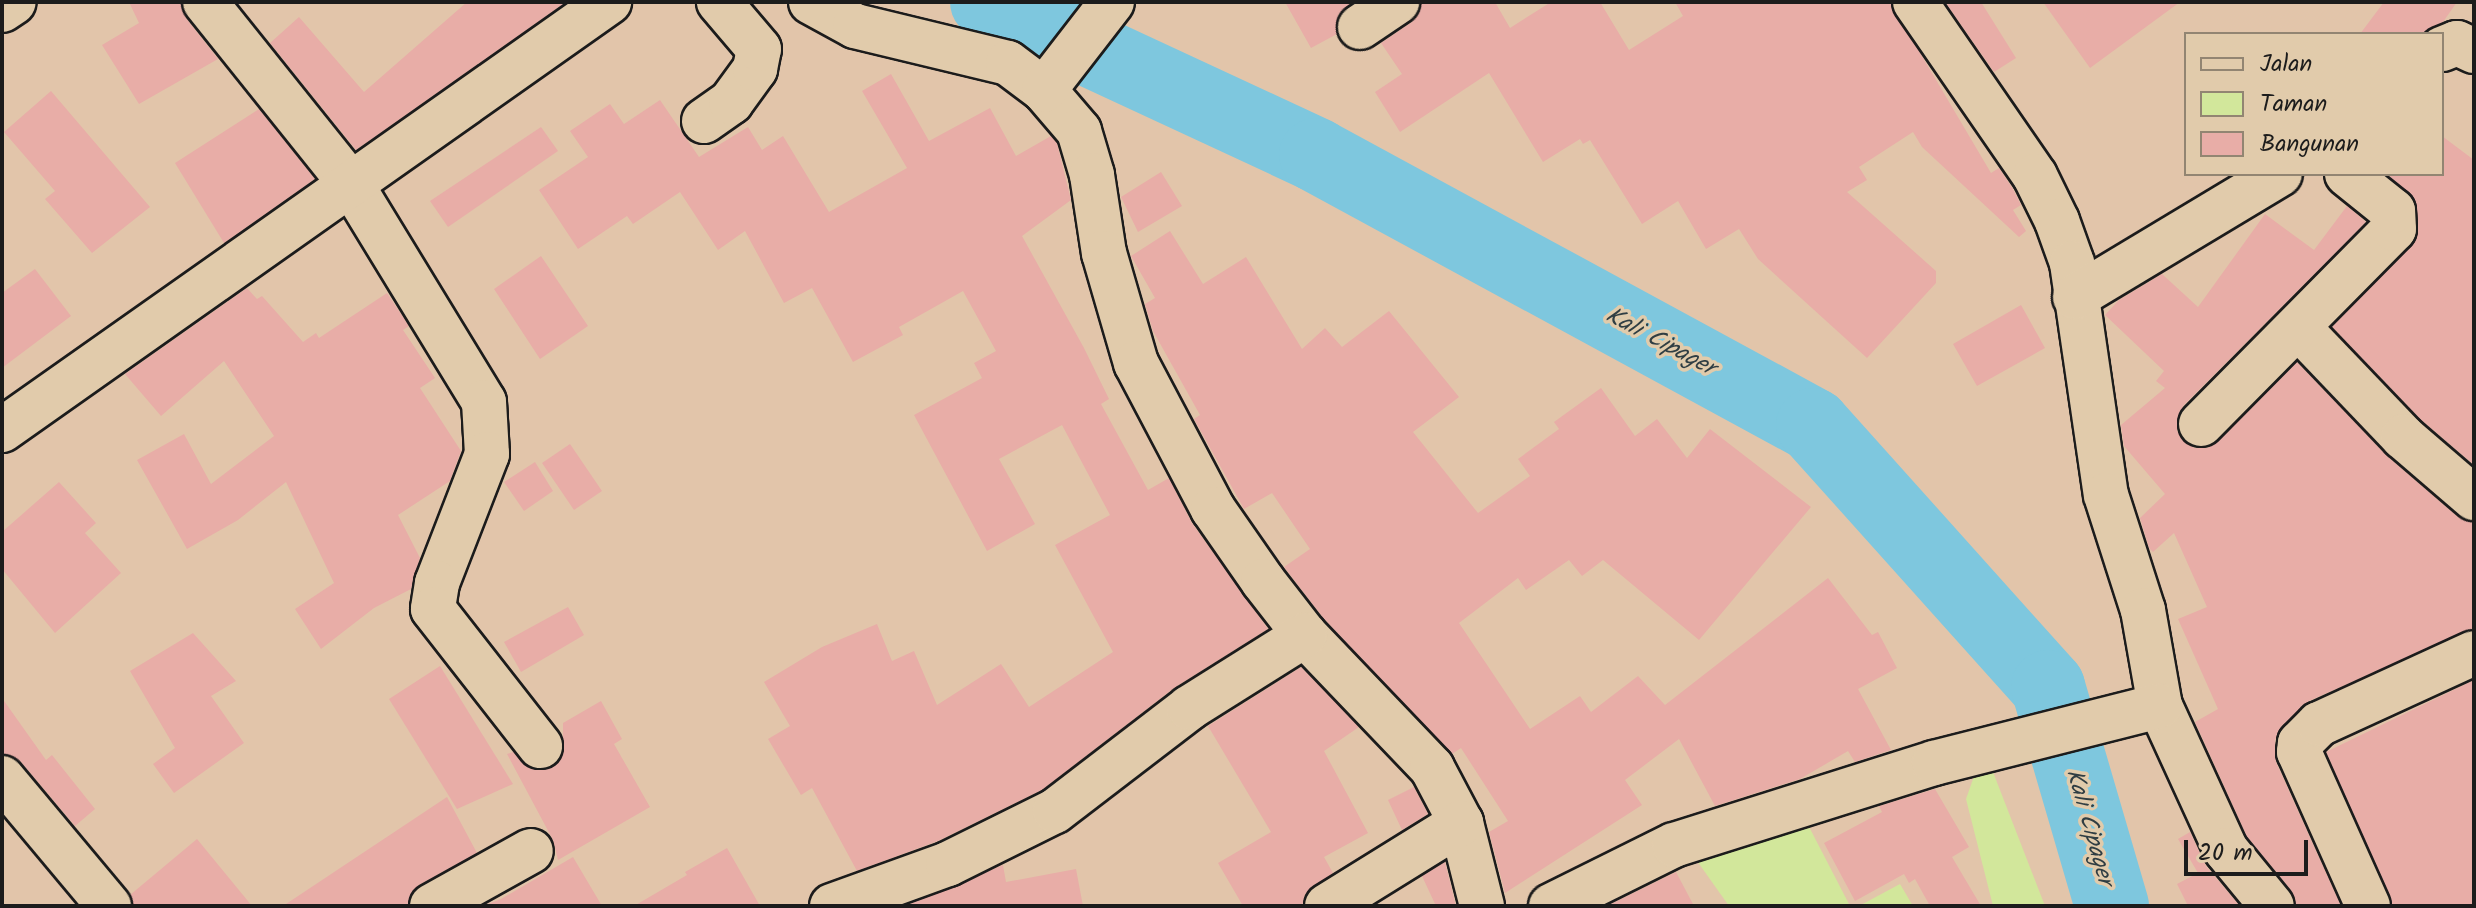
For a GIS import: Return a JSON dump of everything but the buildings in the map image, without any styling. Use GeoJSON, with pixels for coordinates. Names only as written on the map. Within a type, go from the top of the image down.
{"type":"FeatureCollection","features":[{"type":"Feature","properties":{"kind":"street"},"geometry":{"type":"LineString","coordinates":[[2,10],[14,2]]}},
{"type":"Feature","properties":{"kind":"street"},"geometry":{"type":"LineString","coordinates":[[205,2],[351,184],[484,402],[487,454],[437,583],[433,609],[540,746]]}},
{"type":"Feature","properties":{"kind":"street"},"geometry":{"type":"LineString","coordinates":[[2,430],[609,2]]}},
{"type":"Feature","properties":{"kind":"street"},"geometry":{"type":"LineString","coordinates":[[704,121],[739,91],[755,69],[759,49],[719,2]]}},
{"type":"Feature","properties":{"kind":"street"},"geometry":{"type":"LineString","coordinates":[[811,2],[855,26],[1008,63],[1052,79],[1079,131],[1092,175],[1104,253],[1136,363],[1213,509],[1305,635],[1432,768],[1461,823],[1482,906]]}},
{"type":"Feature","properties":{"kind":"street"},"geometry":{"type":"LineString","coordinates":[[1052,79],[1112,2]]}},
{"type":"Feature","properties":{"kind":"street"},"geometry":{"type":"LineString","coordinates":[[1360,27],[1397,2]]}},
{"type":"Feature","properties":{"kind":"street"},"geometry":{"type":"LineString","coordinates":[[1915,2],[2035,176],[2072,263],[2106,495],[2143,610],[2160,706],[2226,850],[2272,906]]}},
{"type":"Feature","properties":{"kind":"street"},"geometry":{"type":"LineString","coordinates":[[2444,48],[2457,43],[2474,51]]}},
{"type":"Feature","properties":{"kind":"street"},"geometry":{"type":"LineString","coordinates":[[2075,297],[2277,176]]}},
{"type":"Feature","properties":{"kind":"street"},"geometry":{"type":"LineString","coordinates":[[2201,424],[2394,229],[2393,211],[2349,176]]}},
{"type":"Feature","properties":{"kind":"street"},"geometry":{"type":"LineString","coordinates":[[2298,327],[2403,437],[2474,498]]}},
{"type":"Feature","properties":{"kind":"street"},"geometry":{"type":"LineString","coordinates":[[832,906],[948,864],[1055,811],[1189,708],[1305,635]]}},
{"type":"Feature","properties":{"kind":"street"},"geometry":{"type":"LineString","coordinates":[[2368,906],[2299,752],[2300,743],[2319,724],[2474,653]]}},
{"type":"Feature","properties":{"kind":"street"},"geometry":{"type":"LineString","coordinates":[[1551,906],[1674,845],[1983,751],[2160,706]]}},
{"type":"Feature","properties":{"kind":"street"},"geometry":{"type":"LineString","coordinates":[[2,778],[109,906]]}},
{"type":"Feature","properties":{"kind":"street"},"geometry":{"type":"LineString","coordinates":[[1327,906],[1461,823]]}},
{"type":"Feature","properties":{"kind":"street"},"geometry":{"type":"LineString","coordinates":[[432,906],[531,851]]}},
{"type":"Feature","properties":{"kind":"green space"},"geometry":{"type":"Polygon","coordinates":[[[1978,765],[1993,772],[2045,906],[1993,906],[1966,799],[1978,765]]]}},
{"type":"Feature","properties":{"kind":"green space"},"geometry":{"type":"Polygon","coordinates":[[[1806,821],[1850,906],[1729,906],[1690,851],[1806,821]]]}},
{"type":"Feature","properties":{"kind":"green space"},"geometry":{"type":"Polygon","coordinates":[[[1900,884],[1913,906],[1859,906],[1900,884]]]}},
{"type":"Feature","properties":{"kind":"waterway","name":"Kali Cipager"},"geometry":{"type":"LineString","coordinates":[[987,2],[1316,155],[1813,425],[2048,687],[2112,906]]}}]}
